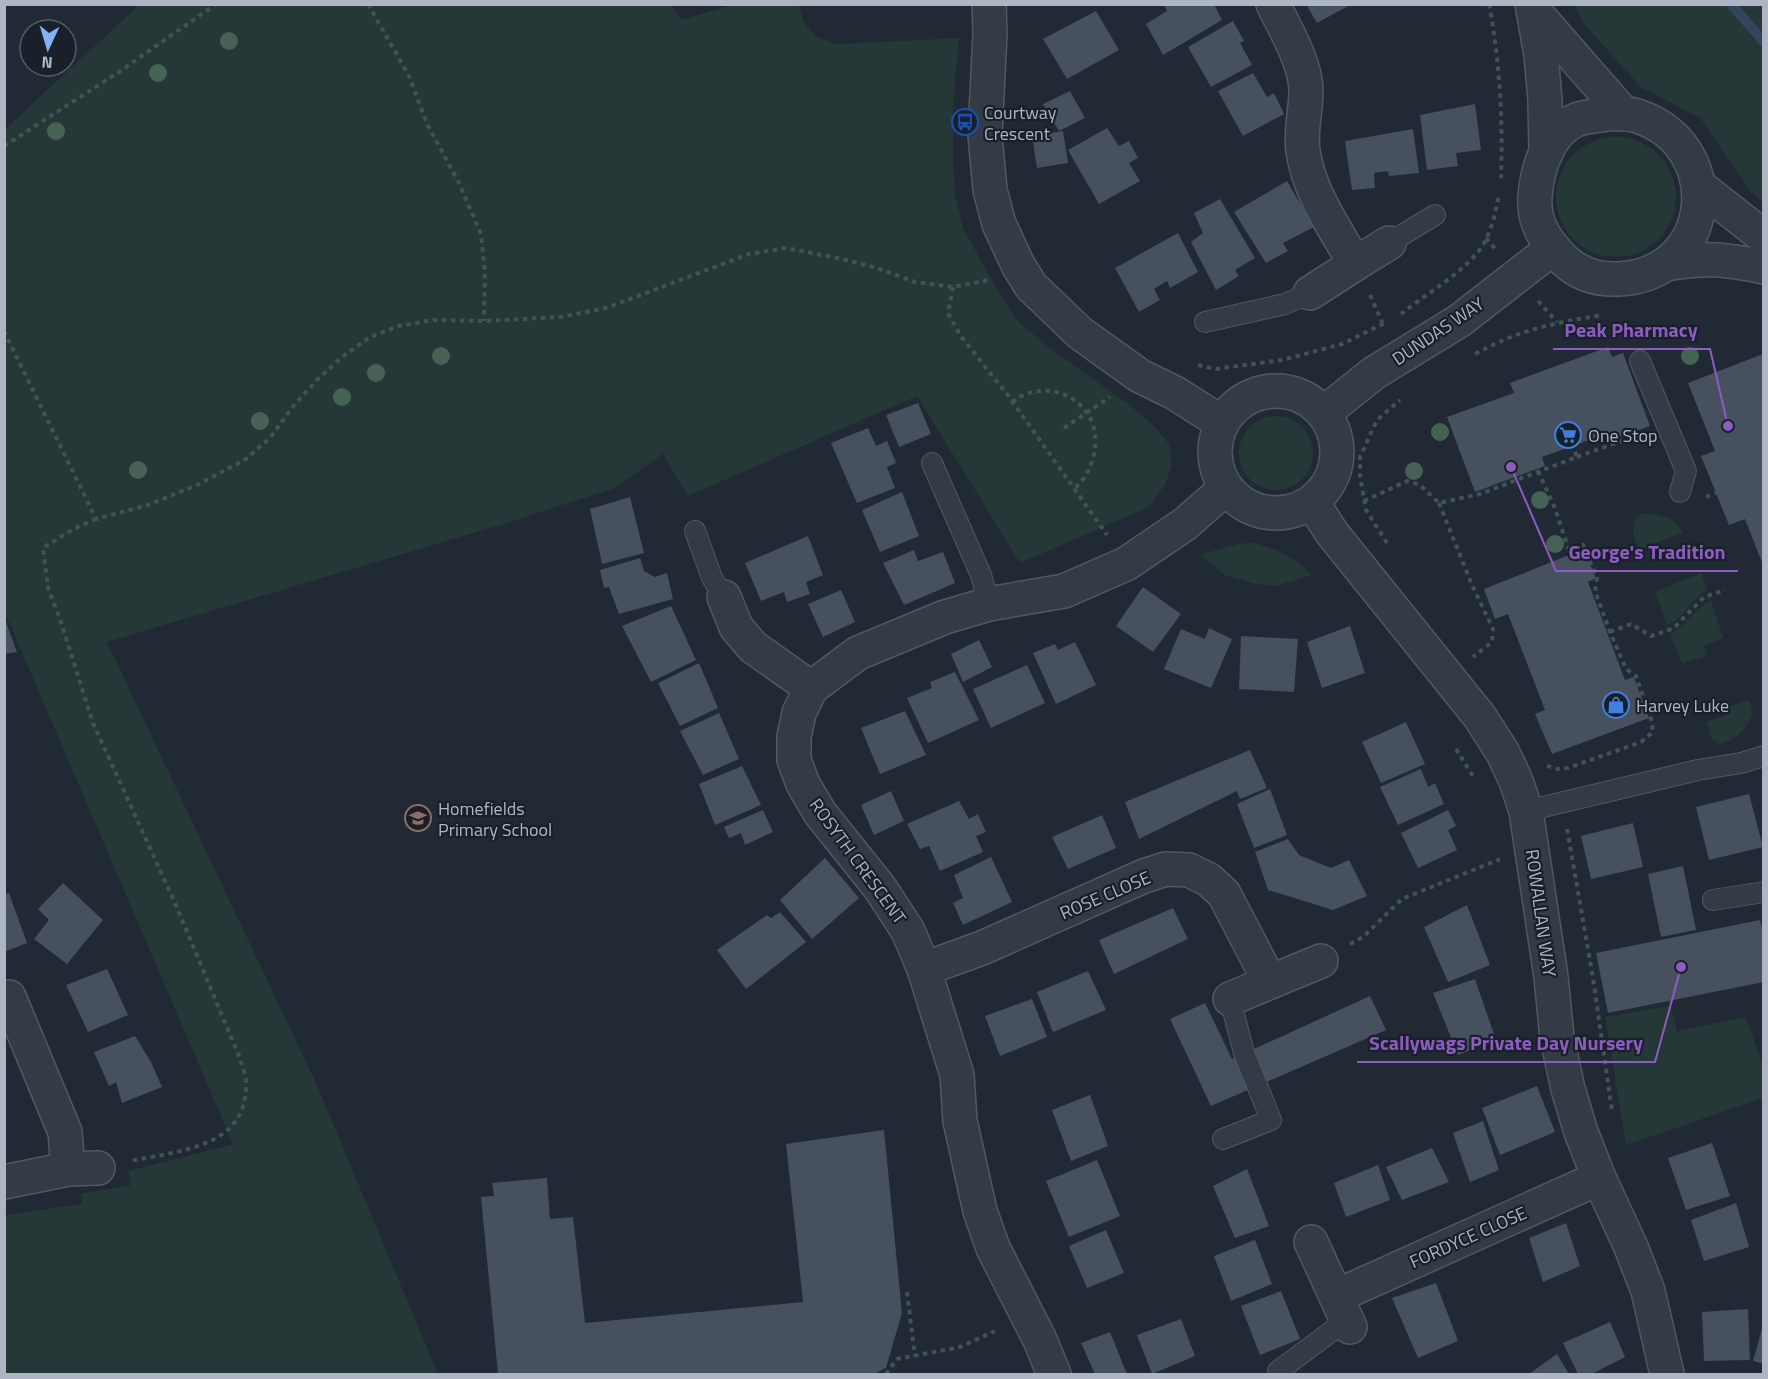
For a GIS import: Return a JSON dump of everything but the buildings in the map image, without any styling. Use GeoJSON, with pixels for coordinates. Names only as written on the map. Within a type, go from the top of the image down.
{"type":"FeatureCollection","features":[{"type":"Feature","properties":{"kind":"street"},"geometry":{"type":"LineString","coordinates":[[989,4],[990,33],[985,135],[990,190],[999,224],[1018,265],[1031,286],[1080,333],[1140,376],[1175,393],[1222,423]]}},
{"type":"Feature","properties":{"kind":"street"},"geometry":{"type":"LineString","coordinates":[[1273,4],[1301,68],[1306,89],[1302,149],[1309,174],[1317,198],[1355,264]]}},
{"type":"Feature","properties":{"kind":"street"},"geometry":{"type":"LineString","coordinates":[[1533,8],[1624,114]]}},
{"type":"Feature","properties":{"kind":"street"},"geometry":{"type":"LineString","coordinates":[[1533,8],[1545,100],[1546,153]]}},
{"type":"Feature","properties":{"kind":"street"},"geometry":{"type":"LineString","coordinates":[[1607,114],[1624,114],[1654,123],[1675,139],[1697,174],[1700,210],[1687,242],[1666,264],[1651,273],[1629,278],[1604,279],[1575,269],[1552,249],[1538,226],[1534,204],[1536,177],[1546,153],[1557,134],[1576,120],[1607,114]]}},
{"type":"Feature","properties":{"kind":"street"},"geometry":{"type":"LineString","coordinates":[[1699,186],[1764,237]]}},
{"type":"Feature","properties":{"kind":"street"},"geometry":{"type":"LineString","coordinates":[[1310,292],[1389,243]]}},
{"type":"Feature","properties":{"kind":"street","name":"DUNDAS WAY"},"geometry":{"type":"LineString","coordinates":[[1324,413],[1374,373],[1459,321],[1552,249]]}},
{"type":"Feature","properties":{"kind":"street"},"geometry":{"type":"LineString","coordinates":[[1666,264],[1698,259],[1722,259],[1764,267]]}},
{"type":"Feature","properties":{"kind":"street"},"geometry":{"type":"LineString","coordinates":[[1270,391],[1290,392],[1309,400],[1324,413],[1334,430],[1338,450],[1335,470],[1326,488],[1312,502],[1295,511],[1276,514],[1257,510],[1240,502],[1226,488],[1218,473],[1215,456],[1216,439],[1222,423],[1234,407],[1251,396],[1270,391]]}},
{"type":"Feature","properties":{"kind":"street","name":"ROSYTH CRESCENT"},"geometry":{"type":"LineString","coordinates":[[1054,1374],[1040,1340],[993,1248],[980,1211],[960,1121],[957,1075],[924,969],[908,931],[886,897],[820,813],[803,784],[794,760],[794,737],[799,713],[811,688],[858,653],[945,617],[988,604],[1064,591],[1126,564],[1185,524],[1226,488]]}},
{"type":"Feature","properties":{"kind":"street","name":"ROWALLAN WAY"},"geometry":{"type":"LineString","coordinates":[[1312,502],[1332,533],[1480,717],[1503,753],[1516,781],[1526,811],[1551,977],[1557,1038],[1568,1089],[1581,1132],[1599,1178],[1631,1247],[1648,1291],[1667,1374]]}},
{"type":"Feature","properties":{"kind":"street"},"geometry":{"type":"LineString","coordinates":[[724,597],[736,627],[753,647],[811,688]]}},
{"type":"Feature","properties":{"kind":"street","name":"ROSE CLOSE"},"geometry":{"type":"LineString","coordinates":[[924,969],[982,948],[1144,876],[1166,869],[1189,870],[1209,880],[1224,894],[1270,982]]}},
{"type":"Feature","properties":{"kind":"street"},"geometry":{"type":"LineString","coordinates":[[1230,999],[1321,961]]}},
{"type":"Feature","properties":{"kind":"street"},"geometry":{"type":"LineString","coordinates":[[4,1182],[83,1169],[65,1132],[9,997]]}},
{"type":"Feature","properties":{"kind":"street","name":"FORDYCE CLOSE"},"geometry":{"type":"LineString","coordinates":[[1345,1314],[1599,1178]]}},
{"type":"Feature","properties":{"kind":"street"},"geometry":{"type":"LineString","coordinates":[[1311,1242],[1345,1314]]}},
{"type":"Feature","properties":{"kind":"lane"},"geometry":{"type":"LineString","coordinates":[[1389,243],[1435,215]]}},
{"type":"Feature","properties":{"kind":"lane"},"geometry":{"type":"LineString","coordinates":[[1205,322],[1285,304],[1310,292]]}},
{"type":"Feature","properties":{"kind":"lane"},"geometry":{"type":"LineString","coordinates":[[1640,361],[1686,471],[1680,492]]}},
{"type":"Feature","properties":{"kind":"lane"},"geometry":{"type":"LineString","coordinates":[[932,463],[981,575],[988,604]]}},
{"type":"Feature","properties":{"kind":"lane"},"geometry":{"type":"LineString","coordinates":[[695,531],[712,578],[724,597]]}},
{"type":"Feature","properties":{"kind":"lane"},"geometry":{"type":"LineString","coordinates":[[1526,811],[1764,756]]}},
{"type":"Feature","properties":{"kind":"lane"},"geometry":{"type":"LineString","coordinates":[[1713,900],[1764,892]]}},
{"type":"Feature","properties":{"kind":"lane"},"geometry":{"type":"LineString","coordinates":[[1223,1139],[1271,1120],[1244,1053],[1230,999]]}},
{"type":"Feature","properties":{"kind":"lane"},"geometry":{"type":"LineString","coordinates":[[1278,1371],[1345,1314]]}},
{"type":"Feature","properties":{"kind":"path"},"geometry":{"type":"LineString","coordinates":[[4,146],[119,72],[216,4]]}},
{"type":"Feature","properties":{"kind":"path"},"geometry":{"type":"LineString","coordinates":[[368,4],[409,76],[427,124],[459,183],[481,234],[485,273],[484,321]]}},
{"type":"Feature","properties":{"kind":"path"},"geometry":{"type":"LineString","coordinates":[[83,1169],[191,1148],[217,1139],[241,1116],[246,1081],[239,1056],[175,903],[93,723],[48,588],[43,548],[75,528],[96,519],[148,505],[197,484],[246,459],[270,438],[295,404],[342,357],[370,338],[399,326],[433,320],[484,321],[560,317],[606,308],[749,255],[786,249],[877,268],[915,282],[953,287],[986,282],[1018,265]]}},
{"type":"Feature","properties":{"kind":"path"},"geometry":{"type":"LineString","coordinates":[[953,287],[948,313],[960,335],[1075,488],[1126,564]]}},
{"type":"Feature","properties":{"kind":"path"},"geometry":{"type":"LineString","coordinates":[[1471,356],[1502,340],[1538,326],[1610,313]]}},
{"type":"Feature","properties":{"kind":"path"},"geometry":{"type":"LineString","coordinates":[[4,332],[96,519]]}},
{"type":"Feature","properties":{"kind":"path"},"geometry":{"type":"LineString","coordinates":[[1064,428],[1140,376]]}},
{"type":"Feature","properties":{"kind":"path"},"geometry":{"type":"LineString","coordinates":[[1012,402],[1034,390],[1053,391],[1071,399],[1086,413],[1094,430],[1093,458],[1085,479],[1075,488]]}},
{"type":"Feature","properties":{"kind":"path"},"geometry":{"type":"LineString","coordinates":[[1392,552],[1366,510],[1359,476],[1360,458],[1377,420],[1404,398]]}},
{"type":"Feature","properties":{"kind":"path"},"geometry":{"type":"LineString","coordinates":[[1439,503],[1480,494],[1648,431],[1674,445]]}},
{"type":"Feature","properties":{"kind":"path"},"geometry":{"type":"LineString","coordinates":[[1573,446],[1577,457]]}},
{"type":"Feature","properties":{"kind":"path"},"geometry":{"type":"LineString","coordinates":[[1538,471],[1554,506],[1569,550],[1583,545],[1598,578],[1595,591],[1626,669],[1636,676],[1651,719],[1653,732],[1641,742],[1568,768],[1549,767]]}},
{"type":"Feature","properties":{"kind":"path"},"geometry":{"type":"LineString","coordinates":[[1364,501],[1407,481],[1420,484],[1439,503],[1472,585],[1494,629],[1492,642],[1470,660]]}},
{"type":"Feature","properties":{"kind":"path"},"geometry":{"type":"LineString","coordinates":[[1610,632],[1630,624],[1651,636],[1674,628],[1704,597],[1725,590]]}},
{"type":"Feature","properties":{"kind":"path"},"geometry":{"type":"LineString","coordinates":[[1455,747],[1478,785]]}},
{"type":"Feature","properties":{"kind":"path"},"geometry":{"type":"LineString","coordinates":[[1542,761],[1549,767],[1568,836],[1593,978],[1612,1112]]}},
{"type":"Feature","properties":{"kind":"path"},"geometry":{"type":"LineString","coordinates":[[1350,944],[1363,938],[1402,898],[1506,857]]}},
{"type":"Feature","properties":{"kind":"path"},"geometry":{"type":"LineString","coordinates":[[907,1292],[915,1356]]}},
{"type":"Feature","properties":{"kind":"path"},"geometry":{"type":"LineString","coordinates":[[886,1374],[897,1359],[960,1347],[995,1331]]}},
{"type":"Feature","properties":{"kind":"shaded area"},"geometry":{"type":"Polygon","coordinates":[[[139,5],[671,5],[681,20],[732,5],[798,5],[805,24],[816,37],[837,44],[959,38],[953,106],[953,160],[955,196],[964,230],[998,291],[1018,321],[1047,346],[1131,406],[1156,428],[1169,444],[1172,465],[1165,485],[1149,507],[1020,563],[917,396],[688,496],[663,454],[615,488],[504,524],[107,642],[316,1083],[438,1374],[5,1374],[5,1215],[82,1204],[82,1194],[131,1185],[129,1171],[233,1144],[5,613],[5,129],[60,78],[78,78],[78,61],[139,5]]]}},
{"type":"Feature","properties":{"kind":"shaded area"},"geometry":{"type":"Polygon","coordinates":[[[1575,5],[1763,5],[1763,202],[1751,192],[1700,118],[1641,87],[1583,23],[1575,5]]]}},
{"type":"Feature","properties":{"kind":"shaded area"},"geometry":{"type":"Polygon","coordinates":[[[1616,137],[1639,142],[1658,155],[1671,174],[1676,197],[1671,220],[1658,239],[1639,252],[1616,257],[1593,252],[1574,239],[1561,220],[1556,197],[1561,174],[1574,155],[1593,142],[1616,137]]]}},
{"type":"Feature","properties":{"kind":"shaded area"},"geometry":{"type":"Polygon","coordinates":[[[1276,416],[1290,419],[1302,427],[1310,439],[1313,453],[1310,467],[1302,479],[1290,487],[1276,490],[1262,487],[1250,479],[1242,467],[1239,453],[1242,439],[1250,427],[1262,419],[1276,416]]]}},
{"type":"Feature","properties":{"kind":"shaded area"},"geometry":{"type":"Polygon","coordinates":[[[1644,513],[1666,517],[1683,532],[1639,550],[1633,529],[1635,519],[1644,513]]]}},
{"type":"Feature","properties":{"kind":"shaded area"},"geometry":{"type":"Polygon","coordinates":[[[1255,543],[1286,555],[1313,575],[1275,586],[1255,584],[1225,575],[1199,555],[1238,544],[1255,543]]]}},
{"type":"Feature","properties":{"kind":"shaded area"},"geometry":{"type":"Polygon","coordinates":[[[1701,573],[1707,590],[1678,618],[1667,625],[1655,592],[1701,573]]]}},
{"type":"Feature","properties":{"kind":"shaded area"},"geometry":{"type":"Polygon","coordinates":[[[1711,600],[1723,638],[1704,646],[1707,656],[1682,664],[1670,634],[1711,600]]]}},
{"type":"Feature","properties":{"kind":"shaded area"},"geometry":{"type":"Polygon","coordinates":[[[1749,700],[1752,710],[1745,728],[1730,741],[1718,744],[1711,738],[1707,722],[1728,714],[1726,708],[1749,700]]]}},
{"type":"Feature","properties":{"kind":"shaded area"},"geometry":{"type":"Polygon","coordinates":[[[1671,1006],[1677,1031],[1746,1017],[1763,1065],[1763,1098],[1626,1145],[1605,1017],[1671,1006]]]}},
{"type":"Feature","properties":{"kind":"waterway"},"geometry":{"type":"LineString","coordinates":[[1731,4],[1764,42]]}},
{"type":"Feature","properties":{"kind":"place","name":"Courtway Crescent"},"geometry":{"type":"Point","coordinates":[965,122]}},
{"type":"Feature","properties":{"kind":"place","name":"Peak Pharmacy"},"geometry":{"type":"Point","coordinates":[1728,426]}},
{"type":"Feature","properties":{"kind":"place","name":"One Stop"},"geometry":{"type":"Point","coordinates":[1568,435]}},
{"type":"Feature","properties":{"kind":"place","name":"George's Tradition"},"geometry":{"type":"Point","coordinates":[1511,467]}},
{"type":"Feature","properties":{"kind":"place","name":"Harvey Luke"},"geometry":{"type":"Point","coordinates":[1616,705]}},
{"type":"Feature","properties":{"kind":"place","name":"Homefields Primary School"},"geometry":{"type":"Point","coordinates":[418,818]}},
{"type":"Feature","properties":{"kind":"place","name":"Scallywags Private Day Nursery"},"geometry":{"type":"Point","coordinates":[1681,967]}}]}
